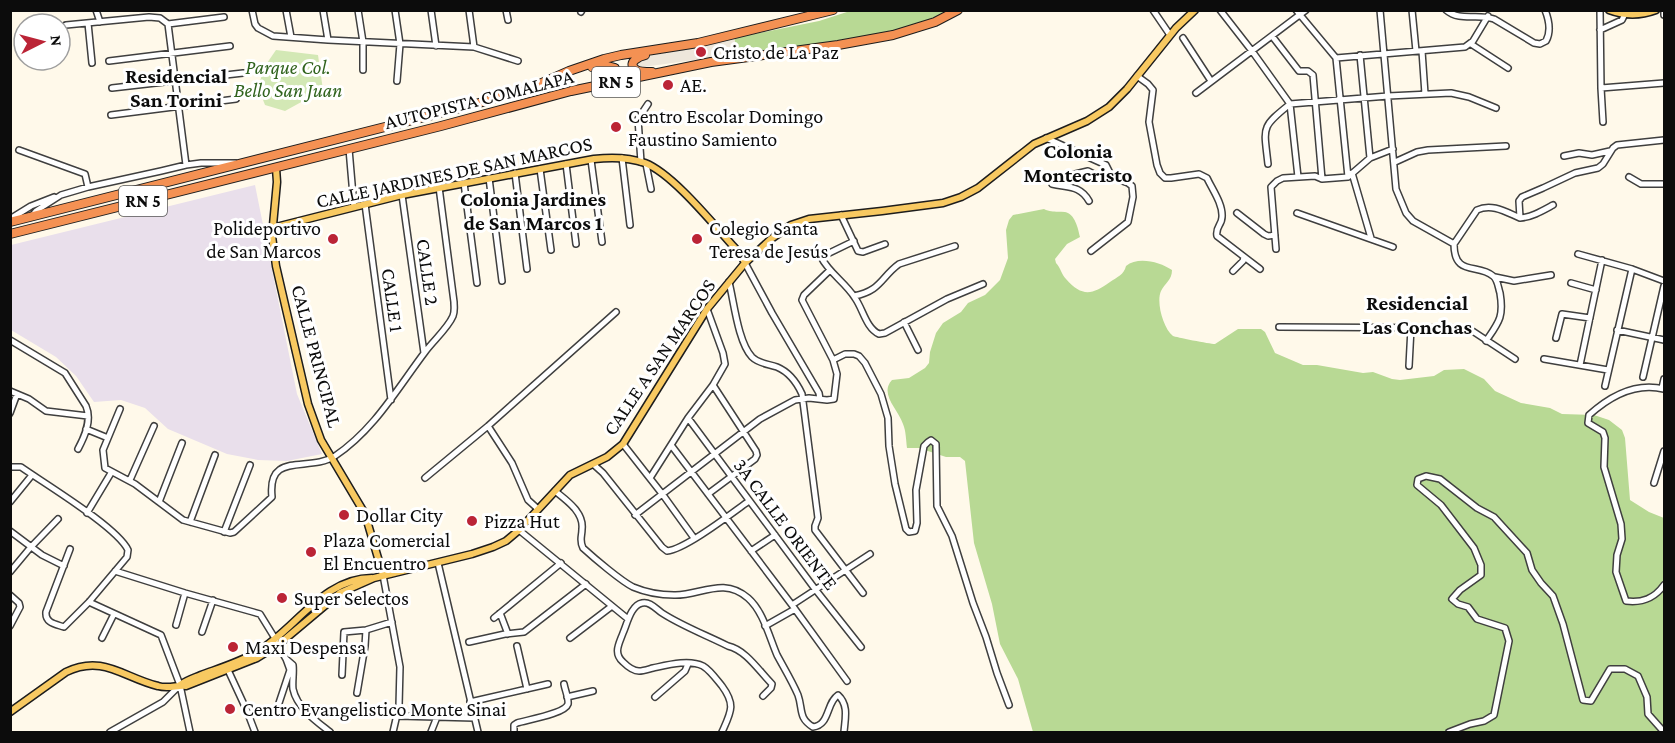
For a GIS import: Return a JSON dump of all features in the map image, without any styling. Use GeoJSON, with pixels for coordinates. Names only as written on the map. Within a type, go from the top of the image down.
{"type":"FeatureCollection","features":[{"type":"Feature","properties":{"kind":"highway","name":"AUTOPISTA COMALAPA"},"geometry":{"type":"LineString","coordinates":[[10,220],[31,217],[483,102],[528,89],[569,71],[621,55],[725,38],[833,10]]}},
{"type":"Feature","properties":{"kind":"highway","name":"AUTOPISTA COMALAPA"},"geometry":{"type":"LineString","coordinates":[[10,234],[551,96],[711,62],[893,35],[935,22],[958,10]]}},
{"type":"Feature","properties":{"kind":"highway"},"geometry":{"type":"LineString","coordinates":[[657,73],[637,70],[633,67],[633,63],[638,57],[658,50]]}},
{"type":"Feature","properties":{"kind":"highway"},"geometry":{"type":"LineString","coordinates":[[569,71],[604,65],[616,69],[617,75],[614,78],[590,88]]}},
{"type":"Feature","properties":{"kind":"main road","name":"CALLE A SAN MARCOS"},"geometry":{"type":"LineString","coordinates":[[374,578],[438,563],[506,541],[570,475],[615,452],[623,444],[707,309],[745,263],[771,239],[797,223],[809,219],[943,203],[961,197],[988,182],[1034,144],[1087,120],[1109,107],[1127,89],[1170,35],[1195,10]]}},
{"type":"Feature","properties":{"kind":"main road"},"geometry":{"type":"LineString","coordinates":[[1609,10],[1625,14],[1645,14],[1656,10]]}},
{"type":"Feature","properties":{"kind":"main road","name":"CALLE JARDINES DE SAN MARCOS"},"geometry":{"type":"LineString","coordinates":[[272,228],[439,187],[607,157],[622,158],[644,163],[669,179],[741,255],[745,263]]}},
{"type":"Feature","properties":{"kind":"main road","name":"CALLE PRINCIPAL"},"geometry":{"type":"LineString","coordinates":[[276,168],[277,182],[272,228],[276,266],[308,404],[321,440],[365,514],[383,576]]}},
{"type":"Feature","properties":{"kind":"main road"},"geometry":{"type":"LineString","coordinates":[[180,685],[186,686],[257,658],[337,587],[362,578],[374,578]]}},
{"type":"Feature","properties":{"kind":"main road"},"geometry":{"type":"LineString","coordinates":[[10,712],[66,672],[90,665],[109,667],[157,686],[180,685],[279,641],[291,631],[295,631],[294,627],[302,620],[337,595],[374,578]]}},
{"type":"Feature","properties":{"kind":"street"},"geometry":{"type":"LineString","coordinates":[[96,10],[100,22]]}},
{"type":"Feature","properties":{"kind":"street"},"geometry":{"type":"LineString","coordinates":[[252,10],[255,24],[262,31],[273,36],[474,47],[518,61]]}},
{"type":"Feature","properties":{"kind":"street"},"geometry":{"type":"LineString","coordinates":[[286,10],[291,37]]}},
{"type":"Feature","properties":{"kind":"street"},"geometry":{"type":"LineString","coordinates":[[323,10],[328,40]]}},
{"type":"Feature","properties":{"kind":"street"},"geometry":{"type":"LineString","coordinates":[[358,10],[363,42],[363,70]]}},
{"type":"Feature","properties":{"kind":"street"},"geometry":{"type":"LineString","coordinates":[[395,10],[400,44],[397,81]]}},
{"type":"Feature","properties":{"kind":"street"},"geometry":{"type":"LineString","coordinates":[[431,10],[436,46]]}},
{"type":"Feature","properties":{"kind":"street"},"geometry":{"type":"LineString","coordinates":[[469,10],[474,47]]}},
{"type":"Feature","properties":{"kind":"street"},"geometry":{"type":"LineString","coordinates":[[506,10],[508,20]]}},
{"type":"Feature","properties":{"kind":"street"},"geometry":{"type":"LineString","coordinates":[[1153,10],[1170,35]]}},
{"type":"Feature","properties":{"kind":"street"},"geometry":{"type":"LineString","coordinates":[[1220,10],[1290,104],[1298,177]]}},
{"type":"Feature","properties":{"kind":"street"},"geometry":{"type":"LineString","coordinates":[[1196,93],[1272,36],[1298,13],[1306,10]]}},
{"type":"Feature","properties":{"kind":"street"},"geometry":{"type":"LineString","coordinates":[[1380,10],[1396,189],[1406,213],[1413,221],[1454,244]]}},
{"type":"Feature","properties":{"kind":"street"},"geometry":{"type":"LineString","coordinates":[[1412,10],[1425,94]]}},
{"type":"Feature","properties":{"kind":"street"},"geometry":{"type":"LineString","coordinates":[[1446,10],[1459,17],[1488,16],[1502,22],[1534,44],[1546,41],[1549,33],[1545,10]]}},
{"type":"Feature","properties":{"kind":"street"},"geometry":{"type":"LineString","coordinates":[[1600,10],[1604,122]]}},
{"type":"Feature","properties":{"kind":"street"},"geometry":{"type":"LineString","coordinates":[[1664,10],[1665,15]]}},
{"type":"Feature","properties":{"kind":"street"},"geometry":{"type":"LineString","coordinates":[[1298,13],[1336,58],[1339,100],[1350,175],[1371,238]]}},
{"type":"Feature","properties":{"kind":"street"},"geometry":{"type":"LineString","coordinates":[[1599,30],[1622,20],[1625,14]]}},
{"type":"Feature","properties":{"kind":"street"},"geometry":{"type":"LineString","coordinates":[[1336,58],[1465,47],[1471,44],[1488,16]]}},
{"type":"Feature","properties":{"kind":"street"},"geometry":{"type":"LineString","coordinates":[[72,24],[150,17],[160,18],[168,24],[224,17]]}},
{"type":"Feature","properties":{"kind":"street"},"geometry":{"type":"LineString","coordinates":[[88,23],[92,63]]}},
{"type":"Feature","properties":{"kind":"street"},"geometry":{"type":"LineString","coordinates":[[168,24],[186,165]]}},
{"type":"Feature","properties":{"kind":"street"},"geometry":{"type":"LineString","coordinates":[[1272,36],[1299,71],[1308,71],[1313,75],[1322,179]]}},
{"type":"Feature","properties":{"kind":"street"},"geometry":{"type":"LineString","coordinates":[[1183,38],[1211,81]]}},
{"type":"Feature","properties":{"kind":"street"},"geometry":{"type":"LineString","coordinates":[[1471,44],[1508,68]]}},
{"type":"Feature","properties":{"kind":"street"},"geometry":{"type":"LineString","coordinates":[[109,60],[230,46]]}},
{"type":"Feature","properties":{"kind":"street"},"geometry":{"type":"LineString","coordinates":[[1360,55],[1370,158]]}},
{"type":"Feature","properties":{"kind":"street"},"geometry":{"type":"LineString","coordinates":[[112,88],[243,73]]}},
{"type":"Feature","properties":{"kind":"street"},"geometry":{"type":"LineString","coordinates":[[1137,76],[1153,90],[1149,122],[1160,173],[1165,178],[1199,174],[1207,178],[1221,209],[1222,219],[1216,230],[1217,236],[1260,269]]}},
{"type":"Feature","properties":{"kind":"street"},"geometry":{"type":"LineString","coordinates":[[1601,88],[1665,83]]}},
{"type":"Feature","properties":{"kind":"street"},"geometry":{"type":"LineString","coordinates":[[1268,164],[1265,129],[1269,122],[1290,104],[1451,93],[1496,108]]}},
{"type":"Feature","properties":{"kind":"street"},"geometry":{"type":"LineString","coordinates":[[111,115],[236,99]]}},
{"type":"Feature","properties":{"kind":"street"},"geometry":{"type":"LineString","coordinates":[[648,104],[638,119],[644,163],[651,189]]}},
{"type":"Feature","properties":{"kind":"street"},"geometry":{"type":"LineString","coordinates":[[1046,138],[1106,165],[1112,176],[1128,183],[1133,191],[1128,222],[1091,251]]}},
{"type":"Feature","properties":{"kind":"street"},"geometry":{"type":"LineString","coordinates":[[1520,218],[1519,201],[1522,196],[1575,173],[1598,168],[1617,145],[1665,140]]}},
{"type":"Feature","properties":{"kind":"street"},"geometry":{"type":"LineString","coordinates":[[1395,162],[1417,152],[1428,150],[1506,146]]}},
{"type":"Feature","properties":{"kind":"street"},"geometry":{"type":"LineString","coordinates":[[349,149],[354,207]]}},
{"type":"Feature","properties":{"kind":"street"},"geometry":{"type":"LineString","coordinates":[[1276,249],[1271,187],[1277,181],[1283,178],[1316,176],[1322,179],[1350,175],[1370,158],[1393,149]]}},
{"type":"Feature","properties":{"kind":"street"},"geometry":{"type":"LineString","coordinates":[[19,150],[84,174],[88,187]]}},
{"type":"Feature","properties":{"kind":"street"},"geometry":{"type":"LineString","coordinates":[[1564,156],[1579,153],[1592,155],[1610,151]]}},
{"type":"Feature","properties":{"kind":"street"},"geometry":{"type":"LineString","coordinates":[[622,158],[630,225]]}},
{"type":"Feature","properties":{"kind":"street"},"geometry":{"type":"LineString","coordinates":[[591,160],[602,242]]}},
{"type":"Feature","properties":{"kind":"street"},"geometry":{"type":"LineString","coordinates":[[10,220],[32,206],[88,187],[186,165],[243,163]]}},
{"type":"Feature","properties":{"kind":"street"},"geometry":{"type":"LineString","coordinates":[[566,164],[576,244]]}},
{"type":"Feature","properties":{"kind":"street"},"geometry":{"type":"LineString","coordinates":[[540,169],[551,249]]}},
{"type":"Feature","properties":{"kind":"street"},"geometry":{"type":"LineString","coordinates":[[1089,201],[1086,194],[1079,189],[1052,184],[1050,179],[1052,176],[1088,171],[1104,179],[1112,176]]}},
{"type":"Feature","properties":{"kind":"street"},"geometry":{"type":"LineString","coordinates":[[515,173],[527,268]]}},
{"type":"Feature","properties":{"kind":"street"},"geometry":{"type":"LineString","coordinates":[[1629,177],[1641,184],[1665,184]]}},
{"type":"Feature","properties":{"kind":"street"},"geometry":{"type":"LineString","coordinates":[[489,178],[502,281]]}},
{"type":"Feature","properties":{"kind":"street"},"geometry":{"type":"LineString","coordinates":[[464,183],[477,283]]}},
{"type":"Feature","properties":{"kind":"street"},"geometry":{"type":"LineString","coordinates":[[120,409],[103,450],[105,468],[129,480],[183,520],[224,532],[234,532],[272,497],[270,486],[273,475],[290,466],[313,464],[332,458],[352,443],[391,400],[454,314],[439,187]]}},
{"type":"Feature","properties":{"kind":"street"},"geometry":{"type":"LineString","coordinates":[[31,217],[36,211],[61,195]]}},
{"type":"Feature","properties":{"kind":"street","name":"CALLE 2"},"geometry":{"type":"LineString","coordinates":[[402,195],[424,353]]}},
{"type":"Feature","properties":{"kind":"street","name":"CALLE 1"},"geometry":{"type":"LineString","coordinates":[[365,204],[391,400]]}},
{"type":"Feature","properties":{"kind":"street"},"geometry":{"type":"LineString","coordinates":[[1551,275],[1514,281],[1495,277],[1460,264],[1456,257],[1454,244],[1477,210],[1482,208],[1494,207],[1520,218],[1530,216],[1553,205]]}},
{"type":"Feature","properties":{"kind":"street"},"geometry":{"type":"LineString","coordinates":[[1237,213],[1264,234],[1275,235]]}},
{"type":"Feature","properties":{"kind":"street"},"geometry":{"type":"LineString","coordinates":[[1297,213],[1393,247]]}},
{"type":"Feature","properties":{"kind":"street"},"geometry":{"type":"LineString","coordinates":[[841,215],[858,251],[885,244]]}},
{"type":"Feature","properties":{"kind":"street"},"geometry":{"type":"LineString","coordinates":[[854,241],[821,255],[822,260],[854,296],[874,332],[879,334],[983,284]]}},
{"type":"Feature","properties":{"kind":"street"},"geometry":{"type":"LineString","coordinates":[[854,296],[863,295],[876,288],[892,269],[900,264],[955,246]]}},
{"type":"Feature","properties":{"kind":"street"},"geometry":{"type":"LineString","coordinates":[[1578,254],[1665,280]]}},
{"type":"Feature","properties":{"kind":"street"},"geometry":{"type":"LineString","coordinates":[[1233,271],[1244,257]]}},
{"type":"Feature","properties":{"kind":"street"},"geometry":{"type":"LineString","coordinates":[[1580,365],[1602,260]]}},
{"type":"Feature","properties":{"kind":"street"},"geometry":{"type":"LineString","coordinates":[[745,263],[815,385],[820,399]]}},
{"type":"Feature","properties":{"kind":"street"},"geometry":{"type":"LineString","coordinates":[[1605,386],[1632,269]]}},
{"type":"Feature","properties":{"kind":"street"},"geometry":{"type":"LineString","coordinates":[[635,515],[760,419],[795,400],[834,399],[837,374],[833,360],[802,300],[804,294],[830,270]]}},
{"type":"Feature","properties":{"kind":"street"},"geometry":{"type":"LineString","coordinates":[[1486,341],[1497,326],[1502,312],[1495,277]]}},
{"type":"Feature","properties":{"kind":"street"},"geometry":{"type":"LineString","coordinates":[[729,282],[746,348],[756,361],[784,371],[796,383],[802,394],[818,518],[814,528],[863,593]]}},
{"type":"Feature","properties":{"kind":"street"},"geometry":{"type":"LineString","coordinates":[[1571,283],[1596,290]]}},
{"type":"Feature","properties":{"kind":"street"},"geometry":{"type":"LineString","coordinates":[[1643,377],[1665,286]]}},
{"type":"Feature","properties":{"kind":"street"},"geometry":{"type":"LineString","coordinates":[[650,478],[688,418],[723,371],[726,361],[707,309]]}},
{"type":"Feature","properties":{"kind":"street"},"geometry":{"type":"LineString","coordinates":[[425,478],[488,426],[616,312]]}},
{"type":"Feature","properties":{"kind":"street"},"geometry":{"type":"LineString","coordinates":[[1557,338],[1562,314],[1590,318]]}},
{"type":"Feature","properties":{"kind":"street"},"geometry":{"type":"LineString","coordinates":[[904,322],[918,350]]}},
{"type":"Feature","properties":{"kind":"street"},"geometry":{"type":"LineString","coordinates":[[1279,327],[1465,328],[1515,359]]}},
{"type":"Feature","properties":{"kind":"street"},"geometry":{"type":"LineString","coordinates":[[1409,366],[1411,328]]}},
{"type":"Feature","properties":{"kind":"street"},"geometry":{"type":"LineString","coordinates":[[1617,330],[1665,340]]}},
{"type":"Feature","properties":{"kind":"street"},"geometry":{"type":"LineString","coordinates":[[10,340],[65,373],[86,406],[88,416],[86,429],[78,449]]}},
{"type":"Feature","properties":{"kind":"street"},"geometry":{"type":"LineString","coordinates":[[833,360],[845,354],[859,356],[881,394],[888,418],[889,446],[895,484],[906,529],[909,532],[915,531],[917,523],[916,490],[924,446],[931,441],[936,444],[937,506],[952,536],[1009,705]]}},
{"type":"Feature","properties":{"kind":"street"},"geometry":{"type":"LineString","coordinates":[[1544,358],[1608,370]]}},
{"type":"Feature","properties":{"kind":"street"},"geometry":{"type":"LineString","coordinates":[[1665,379],[1663,389],[1649,386],[1622,393],[1596,408],[1589,415],[1588,423],[1603,432],[1605,438],[1604,467],[1621,524],[1622,539],[1617,555],[1616,572],[1626,601],[1641,602],[1665,585]]}},
{"type":"Feature","properties":{"kind":"street"},"geometry":{"type":"LineString","coordinates":[[708,494],[755,459],[757,455],[713,386]]}},
{"type":"Feature","properties":{"kind":"street"},"geometry":{"type":"LineString","coordinates":[[10,391],[29,399],[46,411],[88,416]]}},
{"type":"Feature","properties":{"kind":"street"},"geometry":{"type":"LineString","coordinates":[[10,413],[17,394]]}},
{"type":"Feature","properties":{"kind":"street","name":"3A CALLE ORIENTE"},"geometry":{"type":"LineString","coordinates":[[688,418],[861,647]]}},
{"type":"Feature","properties":{"kind":"street"},"geometry":{"type":"LineString","coordinates":[[129,480],[154,426]]}},
{"type":"Feature","properties":{"kind":"street"},"geometry":{"type":"LineString","coordinates":[[488,426],[512,463],[528,500],[538,509]]}},
{"type":"Feature","properties":{"kind":"street"},"geometry":{"type":"LineString","coordinates":[[86,429],[108,438]]}},
{"type":"Feature","properties":{"kind":"street"},"geometry":{"type":"LineString","coordinates":[[159,502],[182,443]]}},
{"type":"Feature","properties":{"kind":"street"},"geometry":{"type":"LineString","coordinates":[[623,444],[694,538]]}},
{"type":"Feature","properties":{"kind":"street"},"geometry":{"type":"LineString","coordinates":[[671,445],[847,681]]}},
{"type":"Feature","properties":{"kind":"street"},"geometry":{"type":"LineString","coordinates":[[1654,483],[1665,451]]}},
{"type":"Feature","properties":{"kind":"street"},"geometry":{"type":"LineString","coordinates":[[190,522],[215,455]]}},
{"type":"Feature","properties":{"kind":"street"},"geometry":{"type":"LineString","coordinates":[[593,464],[603,473],[664,550],[674,549],[694,538],[749,501]]}},
{"type":"Feature","properties":{"kind":"street"},"geometry":{"type":"LineString","coordinates":[[224,532],[250,465]]}},
{"type":"Feature","properties":{"kind":"street"},"geometry":{"type":"LineString","coordinates":[[10,467],[21,467],[87,513],[114,533],[128,550],[127,557],[89,602],[64,627],[49,622],[46,612],[70,549]]}},
{"type":"Feature","properties":{"kind":"street"},"geometry":{"type":"LineString","coordinates":[[87,513],[111,473]]}},
{"type":"Feature","properties":{"kind":"street"},"geometry":{"type":"LineString","coordinates":[[10,502],[32,475]]}},
{"type":"Feature","properties":{"kind":"street"},"geometry":{"type":"LineString","coordinates":[[1449,732],[1484,721],[1494,715],[1509,641],[1505,628],[1477,619],[1468,608],[1452,599],[1460,590],[1481,575],[1481,566],[1474,548],[1441,506],[1417,485],[1418,479],[1426,476],[1440,479],[1477,508],[1494,517],[1527,553],[1532,570],[1553,596],[1563,624],[1583,700],[1591,702],[1610,669],[1625,669],[1638,676],[1647,697],[1648,714],[1664,732]]}},
{"type":"Feature","properties":{"kind":"street"},"geometry":{"type":"LineString","coordinates":[[555,491],[571,504],[581,519],[580,539],[583,548],[631,586],[672,596],[715,587],[734,590],[747,597],[757,609],[798,695],[804,720],[813,727],[818,726],[838,695],[841,696],[846,711],[844,732]]}},
{"type":"Feature","properties":{"kind":"street"},"geometry":{"type":"LineString","coordinates":[[10,572],[58,519]]}},
{"type":"Feature","properties":{"kind":"street"},"geometry":{"type":"LineString","coordinates":[[519,530],[628,620]]}},
{"type":"Feature","properties":{"kind":"street"},"geometry":{"type":"LineString","coordinates":[[10,531],[30,548],[64,566]]}},
{"type":"Feature","properties":{"kind":"street"},"geometry":{"type":"LineString","coordinates":[[751,551],[775,535]]}},
{"type":"Feature","properties":{"kind":"street"},"geometry":{"type":"LineString","coordinates":[[765,626],[794,607],[815,589],[870,554]]}},
{"type":"Feature","properties":{"kind":"street"},"geometry":{"type":"LineString","coordinates":[[438,563],[478,732]]}},
{"type":"Feature","properties":{"kind":"street"},"geometry":{"type":"LineString","coordinates":[[494,618],[561,563]]}},
{"type":"Feature","properties":{"kind":"street"},"geometry":{"type":"LineString","coordinates":[[115,571],[260,615],[277,642],[290,670],[279,703]]}},
{"type":"Feature","properties":{"kind":"street"},"geometry":{"type":"LineString","coordinates":[[383,576],[400,667],[398,717],[393,732]]}},
{"type":"Feature","properties":{"kind":"street"},"geometry":{"type":"LineString","coordinates":[[469,642],[524,632],[586,584]]}},
{"type":"Feature","properties":{"kind":"street"},"geometry":{"type":"LineString","coordinates":[[176,625],[186,593]]}},
{"type":"Feature","properties":{"kind":"street"},"geometry":{"type":"LineString","coordinates":[[10,595],[20,607],[10,626]]}},
{"type":"Feature","properties":{"kind":"street"},"geometry":{"type":"LineString","coordinates":[[202,632],[213,600]]}},
{"type":"Feature","properties":{"kind":"street"},"geometry":{"type":"LineString","coordinates":[[89,602],[161,635],[180,685],[190,732]]}},
{"type":"Feature","properties":{"kind":"street"},"geometry":{"type":"LineString","coordinates":[[723,732],[732,704],[720,683],[703,666],[669,665],[639,671],[632,669],[619,657],[617,650],[628,620],[639,604],[647,603],[686,626],[743,653],[772,684],[763,696]]}},
{"type":"Feature","properties":{"kind":"street"},"geometry":{"type":"LineString","coordinates":[[570,638],[612,606]]}},
{"type":"Feature","properties":{"kind":"street"},"geometry":{"type":"LineString","coordinates":[[500,613],[508,634]]}},
{"type":"Feature","properties":{"kind":"street"},"geometry":{"type":"LineString","coordinates":[[102,638],[114,614]]}},
{"type":"Feature","properties":{"kind":"street"},"geometry":{"type":"LineString","coordinates":[[342,675],[345,631],[366,630],[392,622]]}},
{"type":"Feature","properties":{"kind":"street"},"geometry":{"type":"LineString","coordinates":[[357,693],[366,630]]}},
{"type":"Feature","properties":{"kind":"street"},"geometry":{"type":"LineString","coordinates":[[517,646],[527,689]]}},
{"type":"Feature","properties":{"kind":"street"},"geometry":{"type":"LineString","coordinates":[[286,659],[293,665],[293,686],[296,697],[307,713],[330,732]]}},
{"type":"Feature","properties":{"kind":"street"},"geometry":{"type":"LineString","coordinates":[[655,697],[685,671],[688,664]]}},
{"type":"Feature","properties":{"kind":"street"},"geometry":{"type":"LineString","coordinates":[[228,670],[255,732]]}},
{"type":"Feature","properties":{"kind":"street"},"geometry":{"type":"LineString","coordinates":[[470,702],[548,684]]}},
{"type":"Feature","properties":{"kind":"street"},"geometry":{"type":"LineString","coordinates":[[514,732],[514,725],[517,723],[566,708],[568,704],[564,684]]}},
{"type":"Feature","properties":{"kind":"street"},"geometry":{"type":"LineString","coordinates":[[110,732],[163,702],[180,685]]}},
{"type":"Feature","properties":{"kind":"street"},"geometry":{"type":"LineString","coordinates":[[567,697],[592,691]]}},
{"type":"Feature","properties":{"kind":"street"},"geometry":{"type":"LineString","coordinates":[[398,717],[474,718]]}},
{"type":"Feature","properties":{"kind":"street"},"geometry":{"type":"LineString","coordinates":[[431,732],[437,717]]}},
{"type":"Feature","properties":{"kind":"shaded area"},"geometry":{"type":"Polygon","coordinates":[[[734,38],[738,54],[643,67],[638,65],[637,61],[648,56],[734,38]]]}},
{"type":"Feature","properties":{"kind":"shaded area"},"geometry":{"type":"Polygon","coordinates":[[[255,185],[297,394],[322,454],[287,461],[258,460],[227,454],[168,429],[145,408],[121,400],[94,402],[76,376],[56,357],[11,330],[11,245],[255,185]]]}},
{"type":"Feature","properties":{"kind":"green space"},"geometry":{"type":"Polygon","coordinates":[[[850,11],[948,11],[921,22],[882,32],[738,54],[734,38],[819,21],[850,11]]]}},
{"type":"Feature","properties":{"kind":"green space","name":"Parque Col. Bello San Juan"},"geometry":{"type":"Polygon","coordinates":[[[276,50],[318,55],[323,90],[285,111],[265,105],[258,87],[265,66],[276,50]]]}},
{"type":"Feature","properties":{"kind":"green space"},"geometry":{"type":"Polygon","coordinates":[[[1044,209],[1068,213],[1076,222],[1080,237],[1067,244],[1055,259],[1064,277],[1077,289],[1087,292],[1098,290],[1120,276],[1126,266],[1137,261],[1155,263],[1172,270],[1170,279],[1161,291],[1159,302],[1163,321],[1173,336],[1215,344],[1238,329],[1261,329],[1265,332],[1275,353],[1303,365],[1317,365],[1363,373],[1373,372],[1400,380],[1434,376],[1444,370],[1464,369],[1484,379],[1495,391],[1521,403],[1550,408],[1562,414],[1594,415],[1609,420],[1622,430],[1625,438],[1630,500],[1664,518],[1664,732],[1033,732],[1018,679],[1000,644],[992,604],[974,543],[965,461],[960,457],[946,457],[919,448],[907,448],[901,418],[888,396],[888,391],[892,380],[909,378],[925,368],[929,363],[936,333],[943,323],[961,312],[968,303],[985,295],[1000,280],[1008,258],[1006,230],[1013,215],[1044,209]]]}},
{"type":"Feature","properties":{"kind":"place","name":"Cristo de La Paz"},"geometry":{"type":"Point","coordinates":[701,52]}},
{"type":"Feature","properties":{"kind":"place","name":"AE."},"geometry":{"type":"Point","coordinates":[668,85]}},
{"type":"Feature","properties":{"kind":"place","name":"Centro Escolar Domingo Faustino Samiento"},"geometry":{"type":"Point","coordinates":[616,127]}},
{"type":"Feature","properties":{"kind":"place","name":"Polideportivo de San Marcos"},"geometry":{"type":"Point","coordinates":[333,239]}},
{"type":"Feature","properties":{"kind":"place","name":"Colegio Santa Teresa de Jesús"},"geometry":{"type":"Point","coordinates":[697,239]}},
{"type":"Feature","properties":{"kind":"place","name":"Dollar City"},"geometry":{"type":"Point","coordinates":[344,515]}},
{"type":"Feature","properties":{"kind":"place","name":"Pizza Hut"},"geometry":{"type":"Point","coordinates":[472,521]}},
{"type":"Feature","properties":{"kind":"place","name":"Plaza Comercial El Encuentro"},"geometry":{"type":"Point","coordinates":[311,552]}},
{"type":"Feature","properties":{"kind":"place","name":"Super Selectos"},"geometry":{"type":"Point","coordinates":[282,598]}},
{"type":"Feature","properties":{"kind":"place","name":"Maxi Despensa"},"geometry":{"type":"Point","coordinates":[233,647]}},
{"type":"Feature","properties":{"kind":"place","name":"Centro Evangelistico Monte Sinai"},"geometry":{"type":"Point","coordinates":[230,709]}},
{"type":"Feature","properties":{"kind":"district","name":"Residencial San Torini"},"geometry":{"type":"Point","coordinates":[176,88]}},
{"type":"Feature","properties":{"kind":"district","name":"Colonia Montecristo"},"geometry":{"type":"Point","coordinates":[1078,163]}},
{"type":"Feature","properties":{"kind":"district","name":"Colonia Jardines de San Marcos 1"},"geometry":{"type":"Point","coordinates":[533,211]}},
{"type":"Feature","properties":{"kind":"district","name":"Residencial Las Conchas"},"geometry":{"type":"Point","coordinates":[1417,315]}}]}
